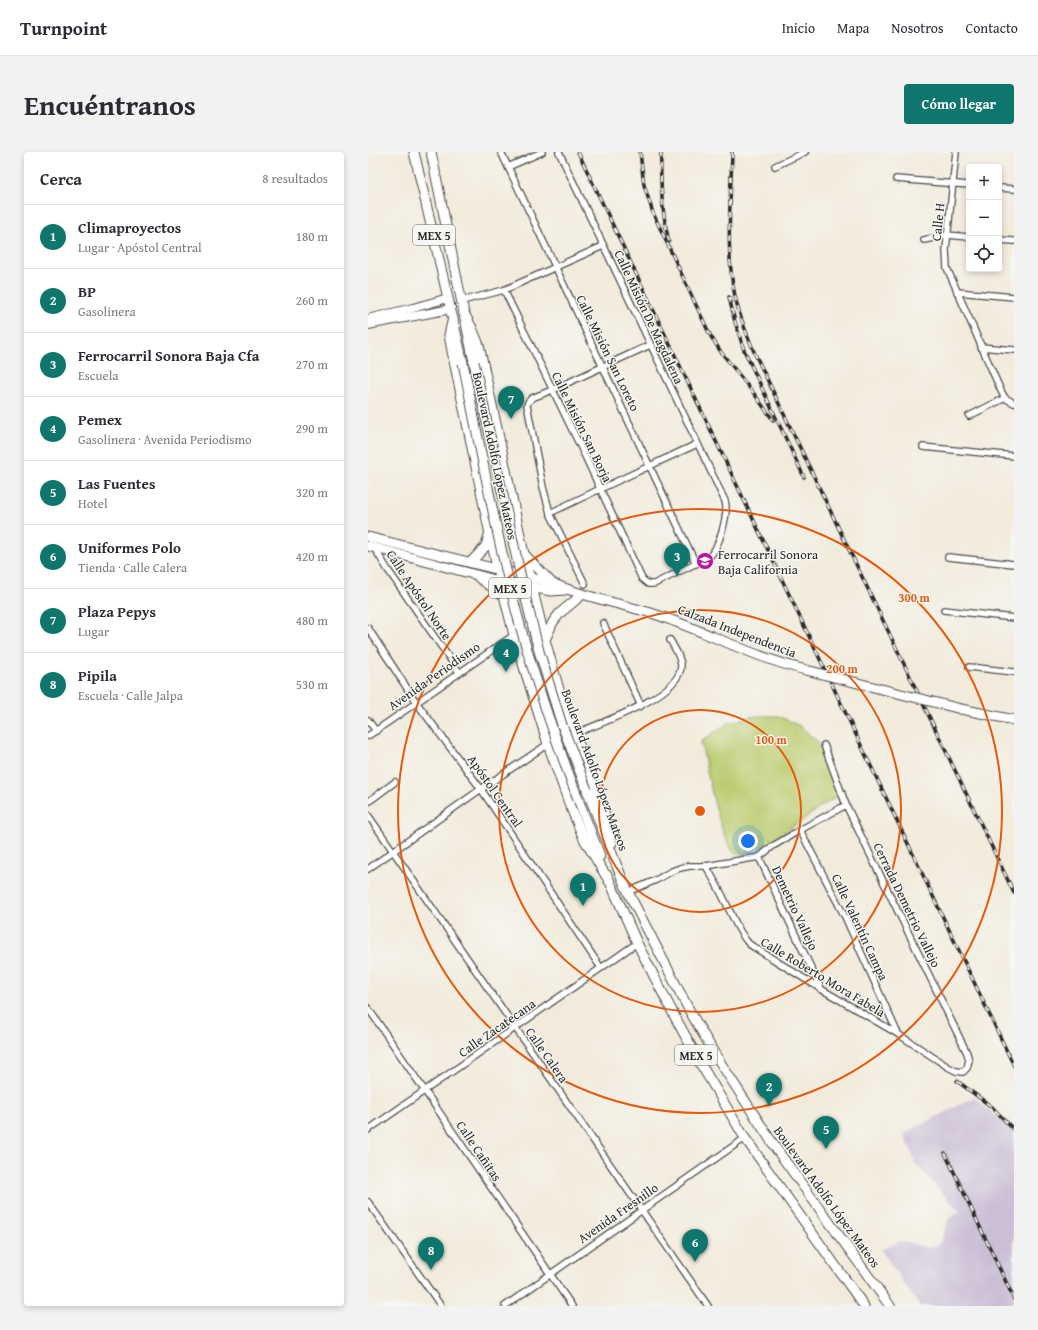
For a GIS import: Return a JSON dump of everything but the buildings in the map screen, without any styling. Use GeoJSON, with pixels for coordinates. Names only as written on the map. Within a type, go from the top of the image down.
{"type":"FeatureCollection","features":[{"type":"Feature","properties":{"kind":"main road","name":"Boulevard Adolfo López Mateos"},"geometry":{"type":"LineString","coordinates":[[414,152],[463,363],[509,584],[539,690],[609,881],[637,943],[674,1017],[703,1068],[745,1138],[864,1306]]}},
{"type":"Feature","properties":{"kind":"main road","name":"Boulevard Adolfo López Mateos"},"geometry":{"type":"LineString","coordinates":[[431,152],[474,362],[539,651],[562,725],[616,864],[628,892],[688,1008],[740,1095],[802,1186],[890,1306]]}},
{"type":"Feature","properties":{"kind":"main road"},"geometry":{"type":"LineString","coordinates":[[368,319],[448,298]]}},
{"type":"Feature","properties":{"kind":"main road"},"geometry":{"type":"LineString","coordinates":[[464,313],[479,345],[524,554],[545,640],[560,693],[574,734],[610,830],[616,864]]}},
{"type":"Feature","properties":{"kind":"main road"},"geometry":{"type":"LineString","coordinates":[[368,325],[452,314],[449,335],[499,581],[548,744],[569,803],[584,838],[609,881]]}},
{"type":"Feature","properties":{"kind":"main road"},"geometry":{"type":"LineString","coordinates":[[471,562],[486,546],[490,533]]}},
{"type":"Feature","properties":{"kind":"main road","name":"Calzada Independencia"},"geometry":{"type":"LineString","coordinates":[[368,537],[497,568],[660,616],[777,662],[961,709],[1014,720]]}},
{"type":"Feature","properties":{"kind":"main road","name":"Calzada Independencia"},"geometry":{"type":"LineString","coordinates":[[372,548],[499,581],[551,591],[568,590]]}},
{"type":"Feature","properties":{"kind":"main road"},"geometry":{"type":"LineString","coordinates":[[524,554],[552,583]]}},
{"type":"Feature","properties":{"kind":"main road"},"geometry":{"type":"LineString","coordinates":[[474,574],[503,595]]}},
{"type":"Feature","properties":{"kind":"main road"},"geometry":{"type":"LineString","coordinates":[[545,640],[553,622],[583,594]]}},
{"type":"Feature","properties":{"kind":"street","name":"Calle Misión San Loreto"},"geometry":{"type":"LineString","coordinates":[[501,152],[696,564]]}},
{"type":"Feature","properties":{"kind":"street"},"geometry":{"type":"LineString","coordinates":[[508,167],[542,152]]}},
{"type":"Feature","properties":{"kind":"street","name":"Calle Misión De Magdalena"},"geometry":{"type":"LineString","coordinates":[[559,152],[727,506],[726,521],[712,554],[696,564],[654,584],[645,583],[639,574]]}},
{"type":"Feature","properties":{"kind":"street"},"geometry":{"type":"LineString","coordinates":[[775,166],[805,152]]}},
{"type":"Feature","properties":{"kind":"street","name":"Calle H"},"geometry":{"type":"LineString","coordinates":[[956,152],[947,235],[946,264],[981,347],[1005,398]]}},
{"type":"Feature","properties":{"kind":"street"},"geometry":{"type":"LineString","coordinates":[[896,179],[966,185]]}},
{"type":"Feature","properties":{"kind":"street"},"geometry":{"type":"LineString","coordinates":[[1002,188],[1014,189]]}},
{"type":"Feature","properties":{"kind":"street"},"geometry":{"type":"LineString","coordinates":[[924,240],[947,235],[966,237]]}},
{"type":"Feature","properties":{"kind":"street"},"geometry":{"type":"LineString","coordinates":[[1002,240],[1014,241]]}},
{"type":"Feature","properties":{"kind":"street"},"geometry":{"type":"LineString","coordinates":[[462,301],[504,290],[603,246]]}},
{"type":"Feature","properties":{"kind":"street","name":"Calle Misión San Borja"},"geometry":{"type":"LineString","coordinates":[[504,290],[600,489],[639,574]]}},
{"type":"Feature","properties":{"kind":"street"},"geometry":{"type":"LineString","coordinates":[[957,292],[1014,297]]}},
{"type":"Feature","properties":{"kind":"street"},"geometry":{"type":"LineString","coordinates":[[585,584],[550,513],[543,487],[527,408],[528,402],[532,398],[650,345]]}},
{"type":"Feature","properties":{"kind":"street"},"geometry":{"type":"LineString","coordinates":[[981,347],[1014,350]]}},
{"type":"Feature","properties":{"kind":"street"},"geometry":{"type":"LineString","coordinates":[[969,416],[1005,398],[1014,403]]}},
{"type":"Feature","properties":{"kind":"street"},"geometry":{"type":"LineString","coordinates":[[550,513],[697,444]]}},
{"type":"Feature","properties":{"kind":"street"},"geometry":{"type":"LineString","coordinates":[[923,447],[1014,456]]}},
{"type":"Feature","properties":{"kind":"street","name":"Calle Apóstol Norte"},"geometry":{"type":"LineString","coordinates":[[372,548],[459,672]]}},
{"type":"Feature","properties":{"kind":"street"},"geometry":{"type":"LineString","coordinates":[[948,557],[1014,564]]}},
{"type":"Feature","properties":{"kind":"street"},"geometry":{"type":"LineString","coordinates":[[944,610],[1014,618]]}},
{"type":"Feature","properties":{"kind":"street"},"geometry":{"type":"LineString","coordinates":[[603,623],[641,706]]}},
{"type":"Feature","properties":{"kind":"street","name":"Apóstol Central"},"geometry":{"type":"LineString","coordinates":[[368,628],[416,702],[481,789],[601,968]]}},
{"type":"Feature","properties":{"kind":"street","name":"Avenida Periodismo"},"geometry":{"type":"LineString","coordinates":[[368,736],[514,635]]}},
{"type":"Feature","properties":{"kind":"street"},"geometry":{"type":"LineString","coordinates":[[574,734],[641,706],[660,695],[678,675],[681,666],[670,640]]}},
{"type":"Feature","properties":{"kind":"street"},"geometry":{"type":"LineString","coordinates":[[969,667],[1014,672]]}},
{"type":"Feature","properties":{"kind":"street"},"geometry":{"type":"LineString","coordinates":[[368,720],[376,731]]}},
{"type":"Feature","properties":{"kind":"street"},"geometry":{"type":"LineString","coordinates":[[368,869],[481,789],[548,744]]}},
{"type":"Feature","properties":{"kind":"street","name":"Cerrada Demetrio Vallejo"},"geometry":{"type":"LineString","coordinates":[[824,745],[846,805],[967,1053],[969,1064],[963,1072]]}},
{"type":"Feature","properties":{"kind":"street"},"geometry":{"type":"LineString","coordinates":[[368,802],[395,782]]}},
{"type":"Feature","properties":{"kind":"street","name":"Demetrio Vallejo"},"geometry":{"type":"LineString","coordinates":[[628,892],[680,868],[690,866],[706,866],[759,857],[773,846],[846,805]]}},
{"type":"Feature","properties":{"kind":"street","name":"Calle Calera"},"geometry":{"type":"LineString","coordinates":[[368,816],[708,1306]]}},
{"type":"Feature","properties":{"kind":"street","name":"Calle Valentín Campa"},"geometry":{"type":"LineString","coordinates":[[800,830],[846,919],[898,1034]]}},
{"type":"Feature","properties":{"kind":"street","name":"Demetrio Vallejo"},"geometry":{"type":"LineString","coordinates":[[759,857],[821,989]]}},
{"type":"Feature","properties":{"kind":"street","name":"Calle Roberto Mora Fabela"},"geometry":{"type":"LineString","coordinates":[[706,866],[726,901],[736,926],[743,938],[749,944],[821,989],[898,1034],[938,1061],[956,1071],[963,1072]]}},
{"type":"Feature","properties":{"kind":"street","name":"Calle Zacatecana"},"geometry":{"type":"LineString","coordinates":[[368,1130],[637,943]]}},
{"type":"Feature","properties":{"kind":"street","name":"Calle Cañitas"},"geometry":{"type":"LineString","coordinates":[[368,1008],[572,1306]]}},
{"type":"Feature","properties":{"kind":"street","name":"Avenida Fresnillo"},"geometry":{"type":"LineString","coordinates":[[505,1306],[745,1138]]}},
{"type":"Feature","properties":{"kind":"street"},"geometry":{"type":"LineString","coordinates":[[368,1202],[441,1306]]}},
{"type":"Feature","properties":{"kind":"shaded area"},"geometry":{"type":"Polygon","coordinates":[[[974,1097],[1014,1132],[1014,1306],[919,1306],[881,1250],[900,1241],[930,1248],[940,1243],[949,1218],[960,1212],[913,1161],[915,1160],[904,1134],[974,1097]]]}},
{"type":"Feature","properties":{"kind":"green space"},"geometry":{"type":"Polygon","coordinates":[[[753,716],[778,716],[800,726],[821,745],[840,794],[769,843],[743,855],[735,853],[729,845],[724,833],[714,801],[701,742],[728,723],[753,716]]]}},
{"type":"Feature","properties":{"kind":"railway"},"geometry":{"type":"LineString","coordinates":[[578,152],[1014,1066]]}},
{"type":"Feature","properties":{"kind":"railway"},"geometry":{"type":"LineString","coordinates":[[640,152],[644,185],[653,213],[710,335],[721,352],[773,420]]}},
{"type":"Feature","properties":{"kind":"railway"},"geometry":{"type":"LineString","coordinates":[[661,152],[662,197],[669,242]]}},
{"type":"Feature","properties":{"kind":"railway"},"geometry":{"type":"LineString","coordinates":[[732,152],[729,224],[730,261],[735,296],[746,333],[1014,893]]}},
{"type":"Feature","properties":{"kind":"railway"},"geometry":{"type":"LineString","coordinates":[[729,297],[744,350],[804,477]]}},
{"type":"Feature","properties":{"kind":"railway"},"geometry":{"type":"LineString","coordinates":[[957,1081],[992,1107],[1014,1130]]}},
{"type":"Feature","properties":{"kind":"railway"},"geometry":{"type":"LineString","coordinates":[[945,1153],[1014,1299]]}},
{"type":"Feature","properties":{"kind":"place","name":"Plaza Pepys"},"geometry":{"type":"Point","coordinates":[511,419]}},
{"type":"Feature","properties":{"kind":"place","name":"Ferrocarril Sonora Baja California"},"geometry":{"type":"Point","coordinates":[705,561]}},
{"type":"Feature","properties":{"kind":"place","name":"Ferrocarril Sonora Baja Cfa"},"geometry":{"type":"Point","coordinates":[677,576]}},
{"type":"Feature","properties":{"kind":"place","name":"Pemex"},"geometry":{"type":"Point","coordinates":[506,672]}},
{"type":"Feature","properties":{"kind":"place","name":"Climaproyectos"},"geometry":{"type":"Point","coordinates":[583,906]}},
{"type":"Feature","properties":{"kind":"place","name":"BP"},"geometry":{"type":"Point","coordinates":[769,1106]}},
{"type":"Feature","properties":{"kind":"place","name":"Las Fuentes"},"geometry":{"type":"Point","coordinates":[826,1149]}},
{"type":"Feature","properties":{"kind":"place","name":"Uniformes Polo"},"geometry":{"type":"Point","coordinates":[695,1262]}},
{"type":"Feature","properties":{"kind":"place","name":"Pipila"},"geometry":{"type":"Point","coordinates":[431,1270]}}]}
